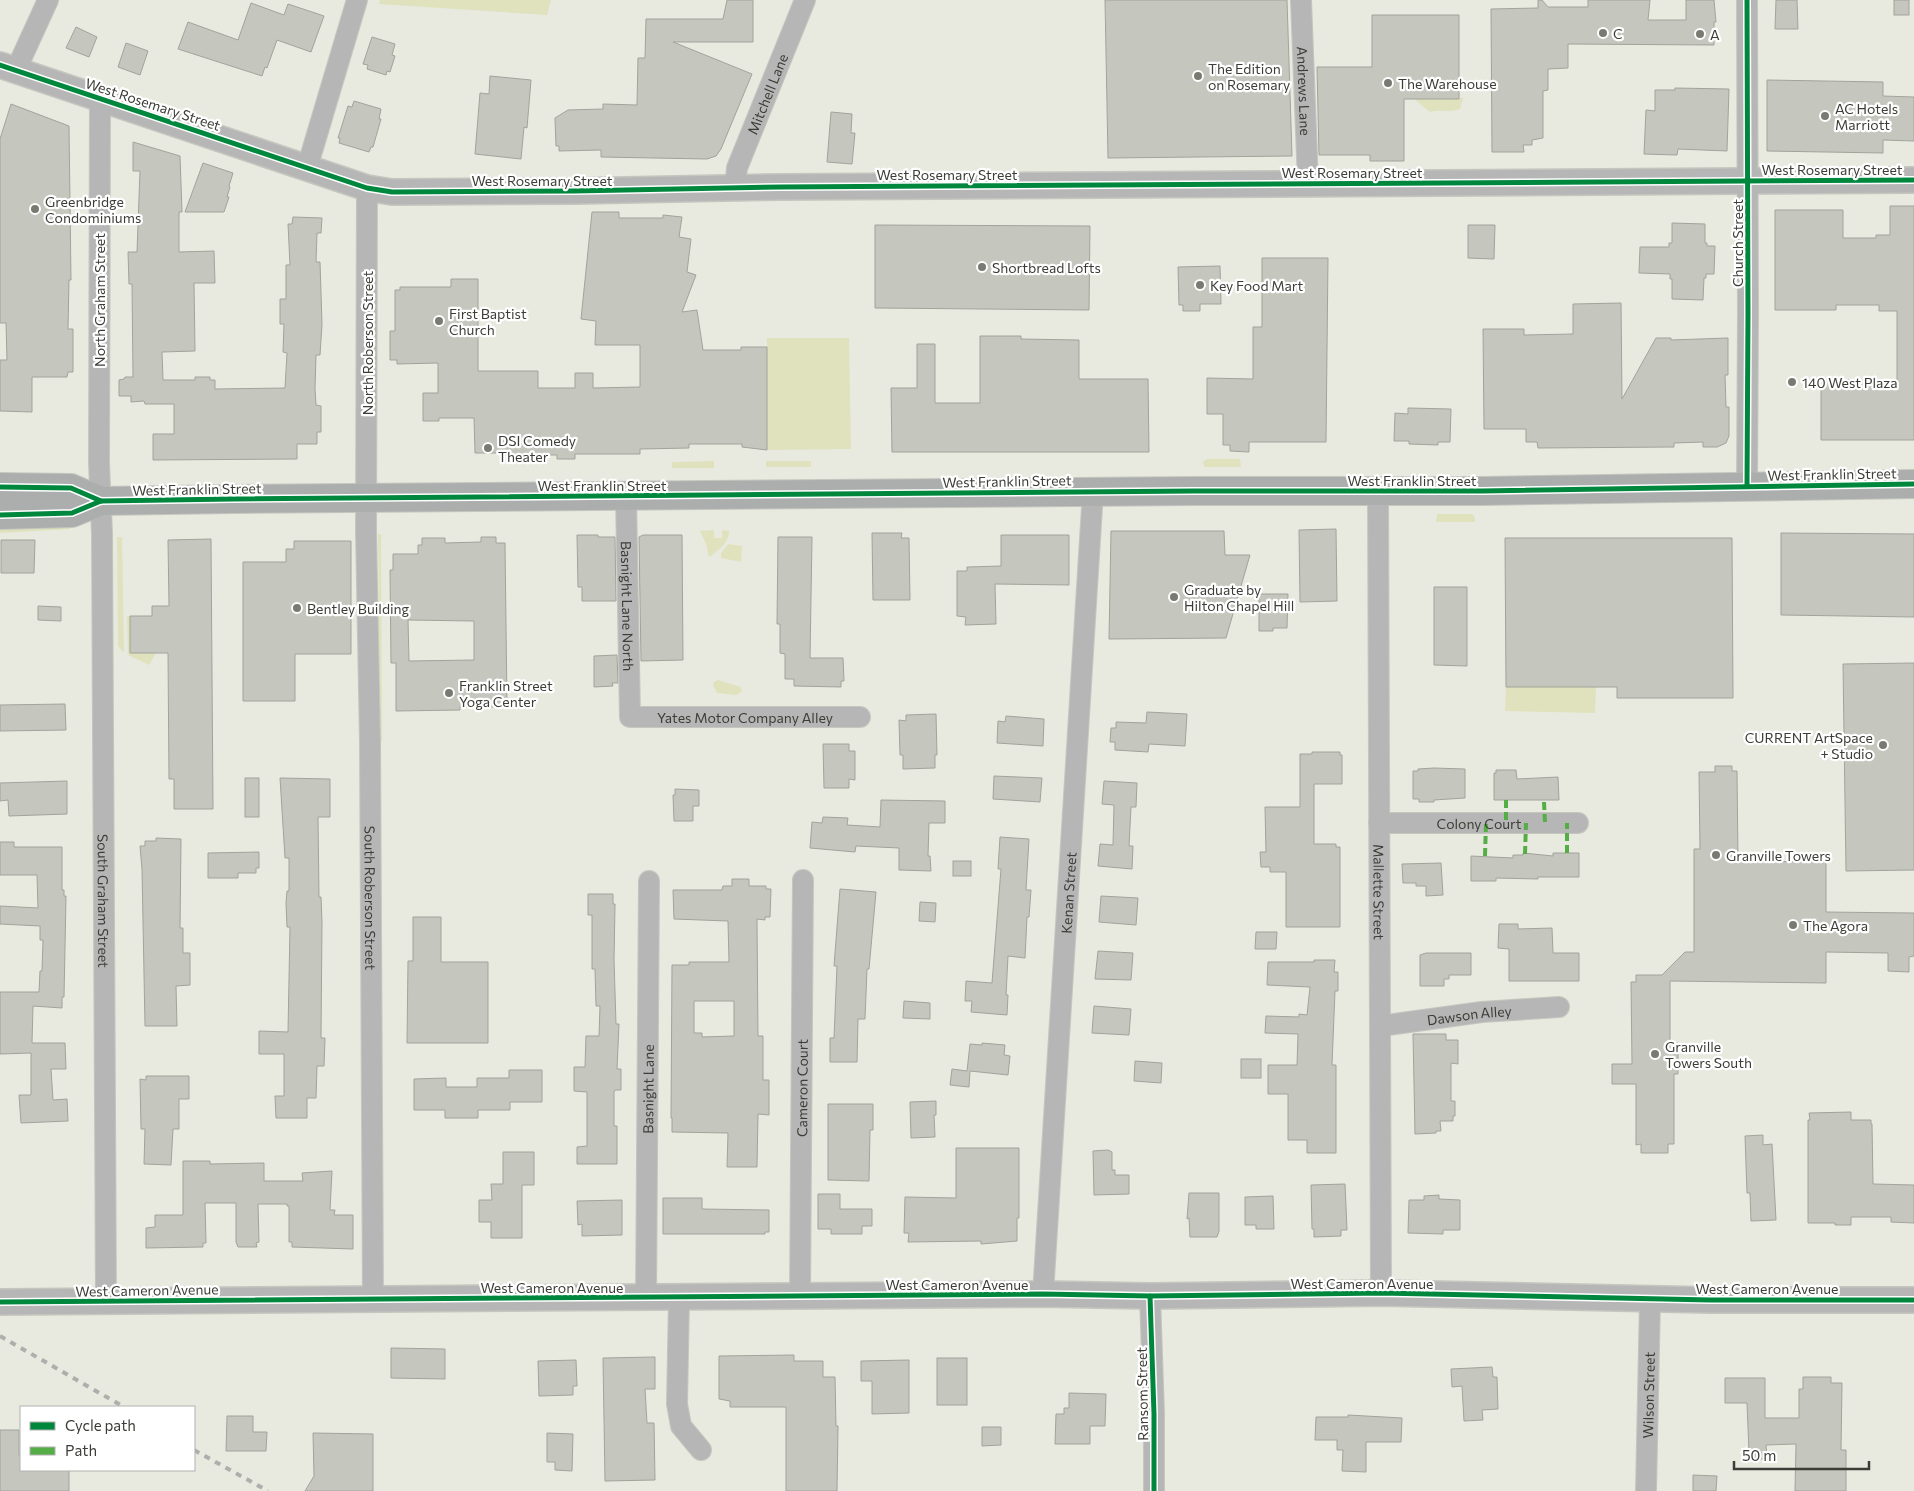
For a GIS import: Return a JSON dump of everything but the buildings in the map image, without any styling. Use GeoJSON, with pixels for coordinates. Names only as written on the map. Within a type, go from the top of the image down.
{"type":"FeatureCollection","features":[{"type":"Feature","properties":{"kind":"main road","name":"West Franklin Street"},"geometry":{"type":"LineString","coordinates":[[0,515],[72,513],[101,501],[1094,491],[1378,491],[1914,484]]}},
{"type":"Feature","properties":{"kind":"main road","name":"West Franklin Street"},"geometry":{"type":"LineString","coordinates":[[0,487],[72,488],[101,501]]}},
{"type":"Feature","properties":{"kind":"street"},"geometry":{"type":"LineString","coordinates":[[8,68],[48,0]]}},
{"type":"Feature","properties":{"kind":"street"},"geometry":{"type":"LineString","coordinates":[[307,168],[357,0]]}},
{"type":"Feature","properties":{"kind":"street","name":"Mitchell Lane"},"geometry":{"type":"LineString","coordinates":[[735,188],[737,168],[805,0]]}},
{"type":"Feature","properties":{"kind":"street","name":"Andrews Lane"},"geometry":{"type":"LineString","coordinates":[[1301,0],[1308,183]]}},
{"type":"Feature","properties":{"kind":"street","name":"Church Street"},"geometry":{"type":"LineString","coordinates":[[1747,0],[1747,486]]}},
{"type":"Feature","properties":{"kind":"street","name":"West Rosemary Street"},"geometry":{"type":"LineString","coordinates":[[8,68],[367,188],[392,192],[567,192],[735,188],[1308,183],[1914,180]]}},
{"type":"Feature","properties":{"kind":"street","name":"North Graham Street"},"geometry":{"type":"LineString","coordinates":[[100,99],[99,463],[101,501]]}},
{"type":"Feature","properties":{"kind":"street","name":"North Roberson Street"},"geometry":{"type":"LineString","coordinates":[[366,498],[367,188]]}},
{"type":"Feature","properties":{"kind":"street","name":"Kenan Street"},"geometry":{"type":"LineString","coordinates":[[1043,1294],[1094,491]]}},
{"type":"Feature","properties":{"kind":"street","name":"Mallette Street"},"geometry":{"type":"LineString","coordinates":[[1378,491],[1382,1293]]}},
{"type":"Feature","properties":{"kind":"street","name":"Basnight Lane North"},"geometry":{"type":"LineString","coordinates":[[626,496],[630,717]]}},
{"type":"Feature","properties":{"kind":"street","name":"South Roberson Street"},"geometry":{"type":"LineString","coordinates":[[366,498],[370,752],[373,1298]]}},
{"type":"Feature","properties":{"kind":"street","name":"South Graham Street"},"geometry":{"type":"LineString","coordinates":[[101,501],[106,1302]]}},
{"type":"Feature","properties":{"kind":"street","name":"Yates Motor Company Alley"},"geometry":{"type":"LineString","coordinates":[[630,717],[860,717]]}},
{"type":"Feature","properties":{"kind":"street","name":"Colony Court"},"geometry":{"type":"LineString","coordinates":[[1379,823],[1578,823]]}},
{"type":"Feature","properties":{"kind":"street","name":"Cameron Court"},"geometry":{"type":"LineString","coordinates":[[800,1296],[804,880]]}},
{"type":"Feature","properties":{"kind":"street","name":"Basnight Lane"},"geometry":{"type":"LineString","coordinates":[[646,1298],[649,881]]}},
{"type":"Feature","properties":{"kind":"street","name":"Dawson Alley"},"geometry":{"type":"LineString","coordinates":[[1380,1026],[1482,1012],[1559,1007]]}},
{"type":"Feature","properties":{"kind":"street","name":"West Cameron Avenue"},"geometry":{"type":"LineString","coordinates":[[0,1302],[373,1298],[679,1298],[1043,1294],[1150,1296],[1382,1293],[1650,1299],[1914,1300]]}},
{"type":"Feature","properties":{"kind":"street","name":"Ransom Street"},"geometry":{"type":"LineString","coordinates":[[1150,1296],[1154,1414],[1154,1491]]}},
{"type":"Feature","properties":{"kind":"street"},"geometry":{"type":"LineString","coordinates":[[679,1298],[677,1404],[680,1426],[701,1450]]}},
{"type":"Feature","properties":{"kind":"street","name":"Wilson Street"},"geometry":{"type":"LineString","coordinates":[[1646,1491],[1650,1299]]}},
{"type":"Feature","properties":{"kind":"green space"},"geometry":{"type":"Polygon","coordinates":[[[380,0],[551,0],[547,15],[379,4],[380,0]]]}},
{"type":"Feature","properties":{"kind":"green space"},"geometry":{"type":"Polygon","coordinates":[[[1413,98],[1463,98],[1460,109],[1430,112],[1413,98]]]}},
{"type":"Feature","properties":{"kind":"green space"},"geometry":{"type":"Polygon","coordinates":[[[767,338],[849,338],[851,449],[767,450],[767,338]]]}},
{"type":"Feature","properties":{"kind":"green space"},"geometry":{"type":"Polygon","coordinates":[[[1207,459],[1240,459],[1241,467],[1204,467],[1203,462],[1207,459]]]}},
{"type":"Feature","properties":{"kind":"green space"},"geometry":{"type":"Polygon","coordinates":[[[714,461],[714,468],[672,468],[672,462],[714,461]]]}},
{"type":"Feature","properties":{"kind":"green space"},"geometry":{"type":"Polygon","coordinates":[[[766,461],[811,461],[811,467],[766,467],[766,461]]]}},
{"type":"Feature","properties":{"kind":"green space"},"geometry":{"type":"Polygon","coordinates":[[[1437,514],[1472,514],[1475,517],[1475,522],[1436,522],[1437,514]]]}},
{"type":"Feature","properties":{"kind":"green space"},"geometry":{"type":"Polygon","coordinates":[[[0,525],[70,526],[70,529],[0,533],[0,525]]]}},
{"type":"Feature","properties":{"kind":"green space"},"geometry":{"type":"Polygon","coordinates":[[[714,530],[714,538],[722,538],[722,530],[729,531],[729,535],[722,546],[709,557],[700,531],[714,530]]]}},
{"type":"Feature","properties":{"kind":"green space"},"geometry":{"type":"Polygon","coordinates":[[[378,534],[381,534],[382,742],[380,741],[378,534]]]}},
{"type":"Feature","properties":{"kind":"green space"},"geometry":{"type":"Polygon","coordinates":[[[117,537],[122,537],[123,652],[118,646],[117,537]]]}},
{"type":"Feature","properties":{"kind":"green space"},"geometry":{"type":"Polygon","coordinates":[[[728,544],[742,546],[741,562],[721,558],[721,553],[728,544]]]}},
{"type":"Feature","properties":{"kind":"green space"},"geometry":{"type":"Polygon","coordinates":[[[127,616],[130,616],[130,653],[156,653],[149,665],[128,655],[127,616]]]}},
{"type":"Feature","properties":{"kind":"green space"},"geometry":{"type":"Polygon","coordinates":[[[718,680],[741,687],[742,691],[737,695],[717,693],[713,685],[718,680]]]}},
{"type":"Feature","properties":{"kind":"green space"},"geometry":{"type":"Polygon","coordinates":[[[1506,687],[1596,687],[1595,713],[1505,711],[1506,687]]]}},
{"type":"Feature","properties":{"kind":"railway"},"geometry":{"type":"LineString","coordinates":[[0,1336],[122,1406]]}},
{"type":"Feature","properties":{"kind":"railway"},"geometry":{"type":"LineString","coordinates":[[195,1451],[268,1491]]}},
{"type":"Feature","properties":{"kind":"marked path"},"geometry":{"type":"LineString","coordinates":[[1506,800],[1506,823]]}},
{"type":"Feature","properties":{"kind":"marked path"},"geometry":{"type":"LineString","coordinates":[[1544,802],[1545,823]]}},
{"type":"Feature","properties":{"kind":"marked path"},"geometry":{"type":"LineString","coordinates":[[1485,856],[1486,823]]}},
{"type":"Feature","properties":{"kind":"marked path"},"geometry":{"type":"LineString","coordinates":[[1525,854],[1526,823]]}},
{"type":"Feature","properties":{"kind":"marked path"},"geometry":{"type":"LineString","coordinates":[[1567,823],[1567,853]]}},
{"type":"Feature","properties":{"kind":"cycle path"},"geometry":{"type":"LineString","coordinates":[[1747,0],[1747,486]]}},
{"type":"Feature","properties":{"kind":"cycle path"},"geometry":{"type":"LineString","coordinates":[[0,65],[367,188],[392,192],[781,187],[1914,180]]}},
{"type":"Feature","properties":{"kind":"cycle path"},"geometry":{"type":"LineString","coordinates":[[0,515],[72,513],[101,501],[1194,491],[1482,491],[1914,484]]}},
{"type":"Feature","properties":{"kind":"cycle path"},"geometry":{"type":"LineString","coordinates":[[0,487],[71,488],[101,501]]}},
{"type":"Feature","properties":{"kind":"cycle path"},"geometry":{"type":"LineString","coordinates":[[0,1302],[1381,1293],[1710,1300],[1914,1300]]}},
{"type":"Feature","properties":{"kind":"cycle path"},"geometry":{"type":"LineString","coordinates":[[1150,1296],[1154,1414],[1154,1491]]}},
{"type":"Feature","properties":{"kind":"place","name":"C"},"geometry":{"type":"Point","coordinates":[1603,33]}},
{"type":"Feature","properties":{"kind":"place","name":"A"},"geometry":{"type":"Point","coordinates":[1700,34]}},
{"type":"Feature","properties":{"kind":"place","name":"The Edition on Rosemary"},"geometry":{"type":"Point","coordinates":[1198,76]}},
{"type":"Feature","properties":{"kind":"place","name":"The Warehouse"},"geometry":{"type":"Point","coordinates":[1388,83]}},
{"type":"Feature","properties":{"kind":"place","name":"AC Hotels Marriott"},"geometry":{"type":"Point","coordinates":[1825,116]}},
{"type":"Feature","properties":{"kind":"place","name":"Greenbridge Condominiums"},"geometry":{"type":"Point","coordinates":[35,209]}},
{"type":"Feature","properties":{"kind":"place","name":"Shortbread Lofts"},"geometry":{"type":"Point","coordinates":[982,267]}},
{"type":"Feature","properties":{"kind":"place","name":"Key Food Mart"},"geometry":{"type":"Point","coordinates":[1200,285]}},
{"type":"Feature","properties":{"kind":"place","name":"First Baptist Church"},"geometry":{"type":"Point","coordinates":[439,321]}},
{"type":"Feature","properties":{"kind":"place","name":"140 West Plaza"},"geometry":{"type":"Point","coordinates":[1792,382]}},
{"type":"Feature","properties":{"kind":"place","name":"DSI Comedy Theater"},"geometry":{"type":"Point","coordinates":[488,448]}},
{"type":"Feature","properties":{"kind":"place","name":"Graduate by Hilton Chapel Hill"},"geometry":{"type":"Point","coordinates":[1174,597]}},
{"type":"Feature","properties":{"kind":"place","name":"Bentley Building"},"geometry":{"type":"Point","coordinates":[297,608]}},
{"type":"Feature","properties":{"kind":"place","name":"Franklin Street Yoga Center"},"geometry":{"type":"Point","coordinates":[449,693]}},
{"type":"Feature","properties":{"kind":"place","name":"CURRENT ArtSpace + Studio"},"geometry":{"type":"Point","coordinates":[1883,745]}},
{"type":"Feature","properties":{"kind":"place","name":"Granville Towers"},"geometry":{"type":"Point","coordinates":[1716,855]}},
{"type":"Feature","properties":{"kind":"place","name":"The Agora"},"geometry":{"type":"Point","coordinates":[1793,925]}},
{"type":"Feature","properties":{"kind":"place","name":"Granville Towers South"},"geometry":{"type":"Point","coordinates":[1655,1054]}}]}
